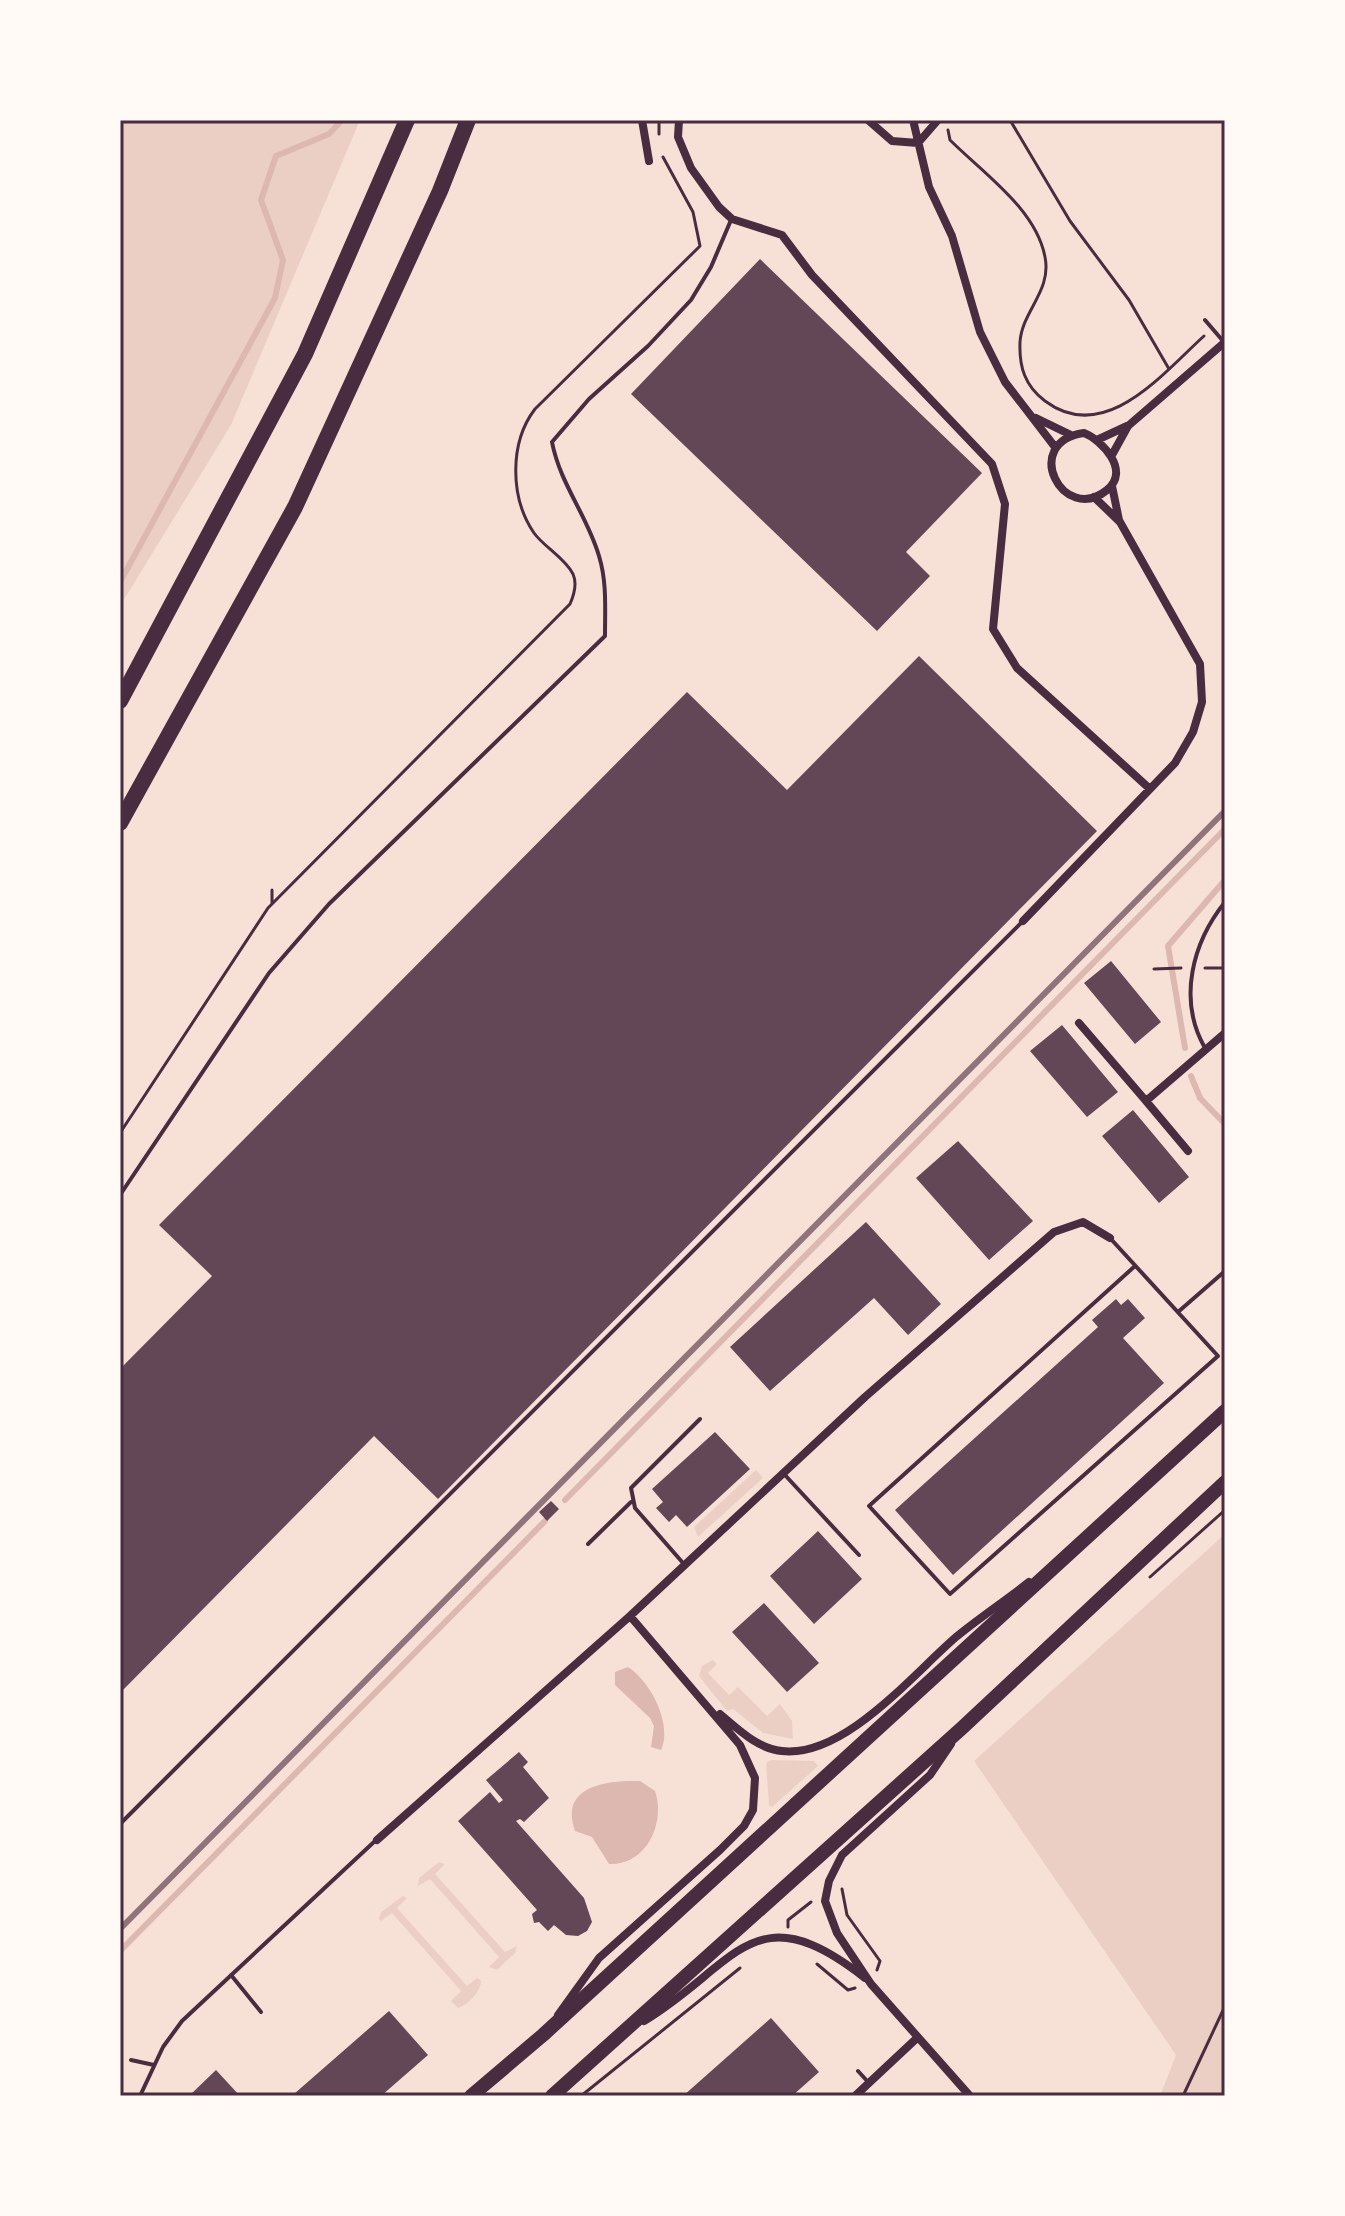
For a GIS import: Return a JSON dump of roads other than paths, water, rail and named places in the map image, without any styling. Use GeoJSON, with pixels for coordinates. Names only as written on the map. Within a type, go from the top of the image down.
{"type":"FeatureCollection","features":[{"type":"Feature","properties":{"kind":"highway"},"geometry":{"type":"LineString","coordinates":[[120,701],[305,354],[407,120]]}},
{"type":"Feature","properties":{"kind":"highway"},"geometry":{"type":"LineString","coordinates":[[120,823],[295,507],[440,191],[468,120]]}},
{"type":"Feature","properties":{"kind":"main road"},"geometry":{"type":"LineString","coordinates":[[471,2096],[543,2035],[1225,1411]]}},
{"type":"Feature","properties":{"kind":"main road"},"geometry":{"type":"LineString","coordinates":[[552,2096],[962,1728],[1225,1482]]}},
{"type":"Feature","properties":{"kind":"street"},"geometry":{"type":"LineString","coordinates":[[642,120],[649,161]]}},
{"type":"Feature","properties":{"kind":"street"},"geometry":{"type":"LineString","coordinates":[[679,120],[678,137],[691,168],[719,207],[732,219],[782,235],[812,275],[992,464],[1005,504],[993,629],[1017,668],[1150,789]]}},
{"type":"Feature","properties":{"kind":"street"},"geometry":{"type":"LineString","coordinates":[[868,120],[892,141],[918,143]]}},
{"type":"Feature","properties":{"kind":"street"},"geometry":{"type":"LineString","coordinates":[[913,120],[929,187],[952,236],[980,332],[1005,382],[1055,447]]}},
{"type":"Feature","properties":{"kind":"street"},"geometry":{"type":"LineString","coordinates":[[918,143],[938,120]]}},
{"type":"Feature","properties":{"kind":"street"},"geometry":{"type":"LineString","coordinates":[[1099,439],[1128,426],[1225,343]]}},
{"type":"Feature","properties":{"kind":"street"},"geometry":{"type":"LineString","coordinates":[[1032,416],[1071,435]]}},
{"type":"Feature","properties":{"kind":"street"},"geometry":{"type":"LineString","coordinates":[[1120,522],[1112,486],[1112,455],[1128,426]]}},
{"type":"Feature","properties":{"kind":"street"},"geometry":{"type":"LineString","coordinates":[[1112,455],[1099,439],[1084,433],[1071,435],[1055,447],[1050,459],[1052,476],[1070,496],[1079,500],[1094,497],[1112,486]]}},
{"type":"Feature","properties":{"kind":"street"},"geometry":{"type":"LineString","coordinates":[[1023,921],[1175,763],[1193,732],[1202,702],[1200,664],[1120,522],[1094,497]]}},
{"type":"Feature","properties":{"kind":"street"},"geometry":{"type":"LineString","coordinates":[[1079,1023],[1188,1151]]}},
{"type":"Feature","properties":{"kind":"street"},"geometry":{"type":"LineString","coordinates":[[1146,1101],[1225,1033]]}},
{"type":"Feature","properties":{"kind":"street"},"geometry":{"type":"LineString","coordinates":[[377,1840],[630,1616],[683,1563],[986,1289],[1054,1232],[1083,1222],[1110,1238]]}},
{"type":"Feature","properties":{"kind":"street"},"geometry":{"type":"LineString","coordinates":[[710,1707],[756,1742],[779,1751],[810,1750],[837,1739],[896,1692],[957,1636],[1091,1535]]}},
{"type":"Feature","properties":{"kind":"street"},"geometry":{"type":"LineString","coordinates":[[543,2035],[599,1958],[720,1850],[744,1826],[753,1810],[756,1790],[750,1763],[710,1707],[630,1616]]}},
{"type":"Feature","properties":{"kind":"street"},"geometry":{"type":"LineString","coordinates":[[962,1728],[930,1775],[842,1855],[829,1881],[825,1901],[837,1933],[871,1984],[970,2096]]}},
{"type":"Feature","properties":{"kind":"street"},"geometry":{"type":"LineString","coordinates":[[621,2035],[666,2008],[741,1947],[765,1939],[787,1937],[810,1941],[832,1952],[871,1984]]}},
{"type":"Feature","properties":{"kind":"street"},"geometry":{"type":"LineString","coordinates":[[855,2096],[917,2038]]}},
{"type":"Feature","properties":{"kind":"lane"},"geometry":{"type":"LineString","coordinates":[[120,1195],[269,973],[329,904],[605,636],[605,581],[598,552],[557,470],[552,442],[589,399],[648,346],[691,300],[711,267],[732,219]]}},
{"type":"Feature","properties":{"kind":"lane"},"geometry":{"type":"LineString","coordinates":[[1205,320],[1225,343]]}},
{"type":"Feature","properties":{"kind":"lane"},"geometry":{"type":"LineString","coordinates":[[1206,1050],[1197,1035],[1191,1008],[1193,954],[1206,926],[1225,902]]}},
{"type":"Feature","properties":{"kind":"lane"},"geometry":{"type":"LineString","coordinates":[[120,1824],[1023,921]]}},
{"type":"Feature","properties":{"kind":"lane"},"geometry":{"type":"LineString","coordinates":[[1110,1238],[1218,1356],[950,1594],[869,1506],[1135,1266]]}},
{"type":"Feature","properties":{"kind":"lane"},"geometry":{"type":"LineString","coordinates":[[1178,1312],[1225,1271]]}},
{"type":"Feature","properties":{"kind":"lane"},"geometry":{"type":"LineString","coordinates":[[588,1544],[631,1502],[634,1484],[700,1419]]}},
{"type":"Feature","properties":{"kind":"lane"},"geometry":{"type":"LineString","coordinates":[[783,1472],[859,1555]]}},
{"type":"Feature","properties":{"kind":"lane"},"geometry":{"type":"LineString","coordinates":[[631,1502],[683,1563]]}},
{"type":"Feature","properties":{"kind":"lane"},"geometry":{"type":"LineString","coordinates":[[140,2096],[154,2065],[182,2021],[377,1840]]}},
{"type":"Feature","properties":{"kind":"lane"},"geometry":{"type":"LineString","coordinates":[[231,1975],[261,2012]]}},
{"type":"Feature","properties":{"kind":"lane"},"geometry":{"type":"LineString","coordinates":[[131,2060],[154,2065]]}},
{"type":"Feature","properties":{"kind":"lane"},"geometry":{"type":"LineString","coordinates":[[858,2071],[869,2083]]}},
{"type":"Feature","properties":{"kind":"waterway"},"geometry":{"type":"LineString","coordinates":[[120,582],[275,298],[283,260],[261,200],[276,156],[329,134],[342,120]]}},
{"type":"Feature","properties":{"kind":"waterway"},"geometry":{"type":"LineString","coordinates":[[565,1500],[1225,829]]}},
{"type":"Feature","properties":{"kind":"waterway"},"geometry":{"type":"LineString","coordinates":[[1185,1048],[1168,946],[1225,880]]}},
{"type":"Feature","properties":{"kind":"waterway"},"geometry":{"type":"LineString","coordinates":[[1191,1076],[1200,1098],[1225,1124]]}},
{"type":"Feature","properties":{"kind":"waterway"},"geometry":{"type":"LineString","coordinates":[[120,1951],[545,1521]]}},
{"type":"Feature","properties":{"kind":"railway"},"geometry":{"type":"LineString","coordinates":[[120,1929],[1225,811]]}}]}
